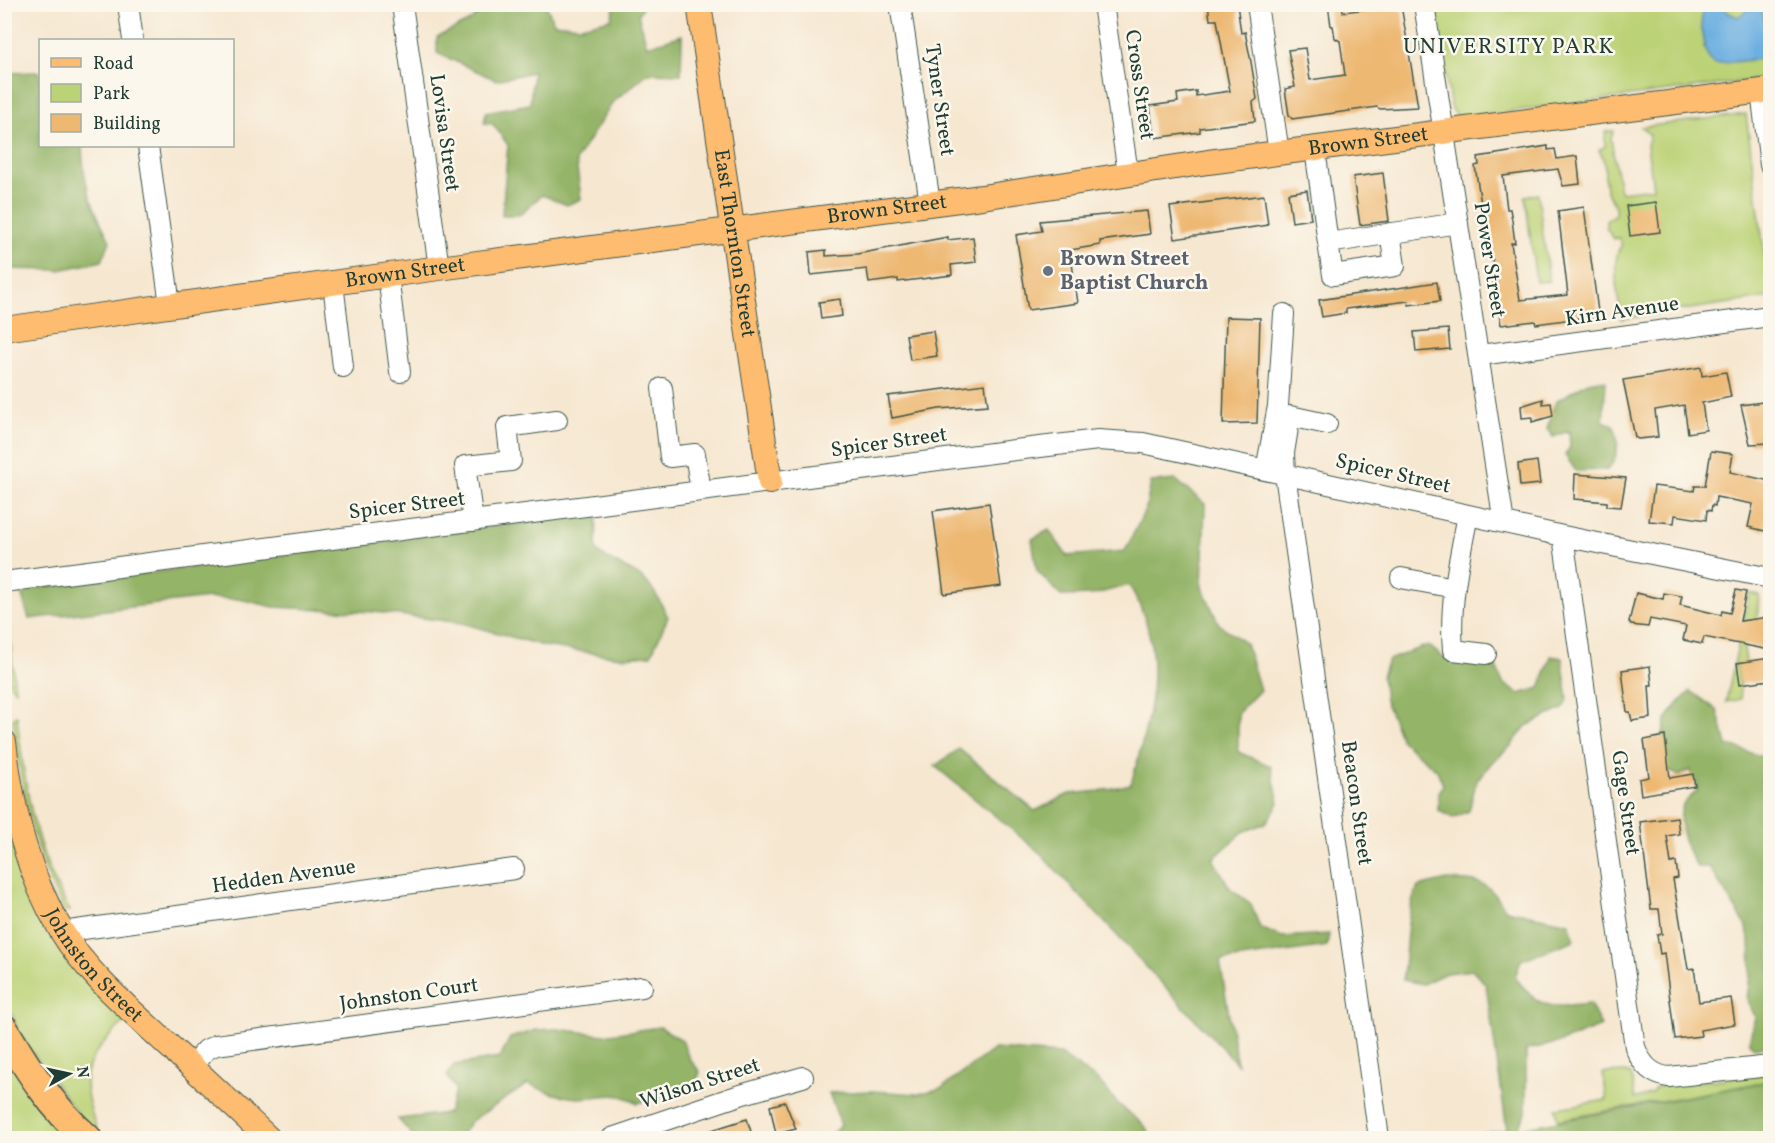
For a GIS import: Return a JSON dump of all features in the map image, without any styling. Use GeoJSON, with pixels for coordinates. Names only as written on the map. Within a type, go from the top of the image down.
{"type":"FeatureCollection","features":[{"type":"Feature","properties":{"kind":"highway"},"geometry":{"type":"LineString","coordinates":[[4,1029],[37,1082],[60,1111],[87,1138]]}},
{"type":"Feature","properties":{"kind":"main road","name":"East Thornton Street"},"geometry":{"type":"LineString","coordinates":[[699,4],[770,482]]}},
{"type":"Feature","properties":{"kind":"main road","name":"Brown Street"},"geometry":{"type":"LineString","coordinates":[[4,329],[930,203],[1128,173],[1766,91]]}},
{"type":"Feature","properties":{"kind":"main road","name":"Johnston Street"},"geometry":{"type":"LineString","coordinates":[[4,742],[11,794],[24,850],[62,932],[108,988],[268,1138]]}},
{"type":"Feature","properties":{"kind":"street"},"geometry":{"type":"LineString","coordinates":[[128,4],[133,39]]}},
{"type":"Feature","properties":{"kind":"street","name":"Lovisa Street"},"geometry":{"type":"LineString","coordinates":[[402,4],[439,268]]}},
{"type":"Feature","properties":{"kind":"street","name":"Tyner Street"},"geometry":{"type":"LineString","coordinates":[[900,4],[930,203]]}},
{"type":"Feature","properties":{"kind":"street","name":"Cross Street"},"geometry":{"type":"LineString","coordinates":[[1103,4],[1128,173]]}},
{"type":"Feature","properties":{"kind":"street"},"geometry":{"type":"LineString","coordinates":[[1257,4],[1279,153]]}},
{"type":"Feature","properties":{"kind":"street","name":"Power Street"},"geometry":{"type":"LineString","coordinates":[[1424,4],[1480,354],[1504,523]]}},
{"type":"Feature","properties":{"kind":"street"},"geometry":{"type":"LineString","coordinates":[[1766,91],[1770,165]]}},
{"type":"Feature","properties":{"kind":"street"},"geometry":{"type":"LineString","coordinates":[[148,147],[170,305]]}},
{"type":"Feature","properties":{"kind":"street"},"geometry":{"type":"LineString","coordinates":[[1314,149],[1333,275],[1395,266],[1390,233]]}},
{"type":"Feature","properties":{"kind":"street"},"geometry":{"type":"LineString","coordinates":[[1328,243],[1458,223]]}},
{"type":"Feature","properties":{"kind":"street"},"geometry":{"type":"LineString","coordinates":[[388,275],[400,372]]}},
{"type":"Feature","properties":{"kind":"street"},"geometry":{"type":"LineString","coordinates":[[333,283],[343,368]]}},
{"type":"Feature","properties":{"kind":"street"},"geometry":{"type":"LineString","coordinates":[[1266,470],[1278,406],[1284,314]]}},
{"type":"Feature","properties":{"kind":"street","name":"Kirn Avenue"},"geometry":{"type":"LineString","coordinates":[[1480,354],[1770,316]]}},
{"type":"Feature","properties":{"kind":"street"},"geometry":{"type":"LineString","coordinates":[[662,388],[670,457],[695,454],[701,491]]}},
{"type":"Feature","properties":{"kind":"street","name":"Beacon Street"},"geometry":{"type":"LineString","coordinates":[[1327,424],[1290,416],[1284,453],[1379,1138]]}},
{"type":"Feature","properties":{"kind":"street"},"geometry":{"type":"LineString","coordinates":[[473,521],[465,466],[511,461],[507,427],[557,420]]}},
{"type":"Feature","properties":{"kind":"street","name":"Spicer Street"},"geometry":{"type":"LineString","coordinates":[[4,582],[770,482],[1114,440],[1143,443],[1563,536],[1770,578]]}},
{"type":"Feature","properties":{"kind":"street"},"geometry":{"type":"LineString","coordinates":[[1468,515],[1455,588],[1451,625],[1453,650],[1486,654]]}},
{"type":"Feature","properties":{"kind":"street","name":"Gage Street"},"geometry":{"type":"LineString","coordinates":[[1563,536],[1635,1047],[1640,1060],[1659,1076],[1681,1077],[1770,1066]]}},
{"type":"Feature","properties":{"kind":"street"},"geometry":{"type":"LineString","coordinates":[[1401,578],[1455,588]]}},
{"type":"Feature","properties":{"kind":"street","name":"Hedden Avenue"},"geometry":{"type":"LineString","coordinates":[[62,932],[513,869]]}},
{"type":"Feature","properties":{"kind":"street","name":"Johnston Court"},"geometry":{"type":"LineString","coordinates":[[191,1066],[206,1050],[216,1046],[642,987]]}},
{"type":"Feature","properties":{"kind":"street","name":"Wilson Street"},"geometry":{"type":"LineString","coordinates":[[612,1138],[740,1095],[803,1077]]}},
{"type":"Feature","properties":{"kind":"green space"},"geometry":{"type":"Polygon","coordinates":[[[546,5],[554,23],[581,26],[611,19],[615,5],[644,5],[638,14],[647,46],[682,35],[681,74],[648,73],[613,102],[576,160],[581,199],[567,205],[542,195],[519,215],[502,215],[508,145],[493,124],[484,123],[486,112],[530,104],[533,72],[496,80],[437,53],[437,37],[470,21],[486,7],[546,5]]]}},
{"type":"Feature","properties":{"kind":"green space"},"geometry":{"type":"Polygon","coordinates":[[[1435,5],[1770,5],[1770,78],[1458,118],[1451,109],[1435,5]]]}},
{"type":"Feature","properties":{"kind":"green space"},"geometry":{"type":"Polygon","coordinates":[[[39,72],[39,147],[82,147],[84,172],[90,195],[110,241],[102,261],[59,270],[5,269],[5,73],[39,72]]]}},
{"type":"Feature","properties":{"kind":"green space"},"geometry":{"type":"Polygon","coordinates":[[[1746,114],[1770,297],[1622,319],[1617,291],[1616,259],[1622,245],[1619,238],[1614,239],[1606,228],[1606,221],[1615,214],[1615,210],[1614,203],[1607,192],[1604,164],[1599,150],[1605,146],[1605,132],[1614,131],[1611,138],[1620,192],[1653,188],[1647,145],[1650,135],[1641,127],[1746,114]]]}},
{"type":"Feature","properties":{"kind":"green space"},"geometry":{"type":"Polygon","coordinates":[[[1538,194],[1549,281],[1536,282],[1525,196],[1538,194]]]}},
{"type":"Feature","properties":{"kind":"green space"},"geometry":{"type":"Polygon","coordinates":[[[1606,381],[1603,421],[1614,425],[1617,437],[1616,455],[1607,470],[1576,471],[1565,455],[1570,447],[1569,431],[1553,437],[1547,429],[1556,401],[1588,382],[1606,381]]]}},
{"type":"Feature","properties":{"kind":"green space"},"geometry":{"type":"Polygon","coordinates":[[[1176,480],[1205,504],[1202,587],[1219,624],[1246,644],[1260,690],[1238,713],[1238,752],[1271,766],[1279,803],[1266,823],[1243,832],[1213,859],[1230,888],[1251,904],[1260,928],[1282,937],[1329,934],[1327,946],[1220,961],[1237,1064],[1040,853],[935,766],[959,749],[1035,811],[1069,794],[1100,791],[1131,784],[1150,708],[1152,683],[1153,659],[1142,609],[1129,585],[1092,595],[1061,596],[1037,571],[1032,539],[1049,530],[1067,556],[1125,551],[1146,508],[1151,482],[1176,480]]]}},
{"type":"Feature","properties":{"kind":"green space"},"geometry":{"type":"Polygon","coordinates":[[[597,513],[596,550],[646,581],[668,617],[651,655],[620,657],[544,646],[462,623],[375,612],[274,607],[239,599],[208,598],[29,619],[20,590],[597,513]]]}},
{"type":"Feature","properties":{"kind":"green space"},"geometry":{"type":"Polygon","coordinates":[[[1749,593],[1759,595],[1757,619],[1742,635],[1746,662],[1737,664],[1741,699],[1726,702],[1749,593]]]}},
{"type":"Feature","properties":{"kind":"green space"},"geometry":{"type":"Polygon","coordinates":[[[6,598],[15,690],[10,685],[4,620],[6,598]]]}},
{"type":"Feature","properties":{"kind":"green space"},"geometry":{"type":"Polygon","coordinates":[[[1428,645],[1448,661],[1495,665],[1503,683],[1519,694],[1540,688],[1551,656],[1562,658],[1568,699],[1563,709],[1526,726],[1511,746],[1493,761],[1476,782],[1469,811],[1453,818],[1438,810],[1438,794],[1443,785],[1437,770],[1402,741],[1385,700],[1382,676],[1388,660],[1428,645]]]}},
{"type":"Feature","properties":{"kind":"green space"},"geometry":{"type":"Polygon","coordinates":[[[1691,691],[1717,710],[1727,745],[1770,759],[1770,775],[1761,780],[1770,791],[1770,1045],[1754,1048],[1749,1042],[1755,1017],[1747,999],[1751,967],[1750,939],[1744,922],[1709,867],[1697,867],[1683,837],[1681,812],[1684,803],[1697,791],[1697,782],[1689,770],[1679,776],[1663,767],[1662,742],[1665,725],[1673,709],[1691,691]]]}},
{"type":"Feature","properties":{"kind":"green space"},"geometry":{"type":"Polygon","coordinates":[[[17,716],[27,792],[39,841],[70,911],[64,911],[53,888],[29,817],[13,718],[17,716]]]}},
{"type":"Feature","properties":{"kind":"green space"},"geometry":{"type":"Polygon","coordinates":[[[4,815],[125,1021],[99,1049],[91,1060],[87,1072],[88,1098],[99,1135],[79,1116],[23,1039],[5,999],[4,815]]]}},
{"type":"Feature","properties":{"kind":"green space"},"geometry":{"type":"Polygon","coordinates":[[[1447,880],[1476,882],[1488,887],[1506,910],[1569,923],[1575,940],[1521,960],[1515,977],[1532,996],[1547,1005],[1590,1004],[1601,1026],[1561,1042],[1526,1050],[1526,1113],[1517,1129],[1770,1081],[1770,1134],[1735,1138],[1453,1138],[1507,1130],[1486,985],[1473,970],[1446,973],[1423,984],[1402,980],[1410,909],[1418,887],[1447,880]]]}},
{"type":"Feature","properties":{"kind":"green space"},"geometry":{"type":"Polygon","coordinates":[[[660,1027],[682,1040],[689,1058],[700,1072],[694,1088],[638,1103],[615,1095],[578,1098],[565,1096],[528,1084],[471,1121],[459,1138],[415,1138],[398,1119],[448,1113],[456,1089],[447,1076],[454,1065],[500,1058],[510,1038],[537,1030],[558,1029],[603,1035],[660,1027]]]}},
{"type":"Feature","properties":{"kind":"green space"},"geometry":{"type":"Polygon","coordinates":[[[4,1049],[74,1138],[5,1138],[4,1049]]]}},
{"type":"Feature","properties":{"kind":"green space"},"geometry":{"type":"Polygon","coordinates":[[[994,1049],[1060,1054],[1100,1082],[1117,1103],[1144,1125],[1153,1138],[827,1138],[841,1125],[829,1093],[872,1091],[918,1094],[942,1088],[994,1049]]]}},
{"type":"Feature","properties":{"kind":"green space"},"geometry":{"type":"Polygon","coordinates":[[[1626,1072],[1631,1074],[1635,1099],[1652,1093],[1655,1088],[1661,1086],[1770,1073],[1770,1081],[1558,1120],[1556,1108],[1607,1100],[1603,1073],[1626,1072]]]}},
{"type":"Feature","properties":{"kind":"water"},"geometry":{"type":"Polygon","coordinates":[[[1702,5],[1721,5],[1729,13],[1738,17],[1754,5],[1759,5],[1764,17],[1766,32],[1760,59],[1714,64],[1709,59],[1704,45],[1702,5]]]}},
{"type":"Feature","properties":{"kind":"building"},"geometry":{"type":"Polygon","coordinates":[[[1208,4],[1237,4],[1241,33],[1245,32],[1257,99],[1253,102],[1255,121],[1200,128],[1200,132],[1154,138],[1150,106],[1178,102],[1177,94],[1196,91],[1196,96],[1230,91],[1217,20],[1210,20],[1208,4]]]}},
{"type":"Feature","properties":{"kind":"building"},"geometry":{"type":"Polygon","coordinates":[[[1328,4],[1342,4],[1343,12],[1401,5],[1418,107],[1380,109],[1377,107],[1292,119],[1289,115],[1285,89],[1295,87],[1288,50],[1305,48],[1310,80],[1345,75],[1340,41],[1335,38],[1333,26],[1331,26],[1328,4]]]}},
{"type":"Feature","properties":{"kind":"building"},"geometry":{"type":"Polygon","coordinates":[[[1548,146],[1548,150],[1555,149],[1557,159],[1577,156],[1580,184],[1563,186],[1558,169],[1503,176],[1507,209],[1510,209],[1512,220],[1515,243],[1511,243],[1520,300],[1568,295],[1558,211],[1584,207],[1599,319],[1587,320],[1587,317],[1536,324],[1535,321],[1501,325],[1493,283],[1497,283],[1493,260],[1490,260],[1475,166],[1479,165],[1478,157],[1548,146]]]}},
{"type":"Feature","properties":{"kind":"building"},"geometry":{"type":"Polygon","coordinates":[[[1383,173],[1389,221],[1360,225],[1353,177],[1383,173]]]}},
{"type":"Feature","properties":{"kind":"building"},"geometry":{"type":"Polygon","coordinates":[[[1307,190],[1311,219],[1292,222],[1288,193],[1307,190]]]}},
{"type":"Feature","properties":{"kind":"building"},"geometry":{"type":"Polygon","coordinates":[[[1264,195],[1268,225],[1175,239],[1170,207],[1264,195]]]}},
{"type":"Feature","properties":{"kind":"building"},"geometry":{"type":"Polygon","coordinates":[[[1656,202],[1660,232],[1630,236],[1626,206],[1656,202]]]}},
{"type":"Feature","properties":{"kind":"building"},"geometry":{"type":"Polygon","coordinates":[[[1147,211],[1150,234],[1100,241],[1100,245],[1070,250],[1078,303],[1028,310],[1016,235],[1042,231],[1040,221],[1147,211]]]}},
{"type":"Feature","properties":{"kind":"building"},"geometry":{"type":"Polygon","coordinates":[[[948,237],[948,240],[973,237],[976,262],[951,265],[952,275],[869,283],[867,269],[811,275],[809,252],[826,250],[826,256],[857,254],[948,237]]]}},
{"type":"Feature","properties":{"kind":"building"},"geometry":{"type":"Polygon","coordinates":[[[1437,282],[1440,301],[1409,305],[1408,301],[1346,309],[1346,313],[1322,317],[1319,300],[1437,282]]]}},
{"type":"Feature","properties":{"kind":"building"},"geometry":{"type":"Polygon","coordinates":[[[840,299],[842,316],[821,319],[819,302],[840,299]]]}},
{"type":"Feature","properties":{"kind":"building"},"geometry":{"type":"Polygon","coordinates":[[[1226,317],[1260,318],[1257,423],[1223,424],[1226,317]]]}},
{"type":"Feature","properties":{"kind":"building"},"geometry":{"type":"Polygon","coordinates":[[[1448,329],[1450,349],[1416,352],[1414,332],[1448,329]]]}},
{"type":"Feature","properties":{"kind":"building"},"geometry":{"type":"Polygon","coordinates":[[[933,331],[937,356],[910,360],[906,335],[933,331]]]}},
{"type":"Feature","properties":{"kind":"building"},"geometry":{"type":"Polygon","coordinates":[[[1701,367],[1702,376],[1726,372],[1731,397],[1702,403],[1706,430],[1688,433],[1684,405],[1655,410],[1658,437],[1638,439],[1635,437],[1623,380],[1701,367]]]}},
{"type":"Feature","properties":{"kind":"building"},"geometry":{"type":"Polygon","coordinates":[[[985,384],[988,405],[939,409],[892,418],[888,396],[985,384]]]}},
{"type":"Feature","properties":{"kind":"building"},"geometry":{"type":"Polygon","coordinates":[[[1543,399],[1543,404],[1551,403],[1553,416],[1532,422],[1532,417],[1522,418],[1521,406],[1543,399]]]}},
{"type":"Feature","properties":{"kind":"building"},"geometry":{"type":"Polygon","coordinates":[[[1770,401],[1770,443],[1750,444],[1741,405],[1770,401]]]}},
{"type":"Feature","properties":{"kind":"building"},"geometry":{"type":"Polygon","coordinates":[[[1711,451],[1733,454],[1730,472],[1770,481],[1770,504],[1765,531],[1748,527],[1753,504],[1716,497],[1715,506],[1712,505],[1711,511],[1707,510],[1706,520],[1675,515],[1674,523],[1649,521],[1654,486],[1694,491],[1695,486],[1705,486],[1711,451]]]}},
{"type":"Feature","properties":{"kind":"building"},"geometry":{"type":"Polygon","coordinates":[[[1537,461],[1540,484],[1520,486],[1518,464],[1537,461]]]}},
{"type":"Feature","properties":{"kind":"building"},"geometry":{"type":"Polygon","coordinates":[[[1575,474],[1626,478],[1621,507],[1607,506],[1607,502],[1574,499],[1575,474]]]}},
{"type":"Feature","properties":{"kind":"building"},"geometry":{"type":"Polygon","coordinates":[[[989,503],[1001,586],[944,594],[933,511],[989,503]]]}},
{"type":"Feature","properties":{"kind":"building"},"geometry":{"type":"Polygon","coordinates":[[[1736,590],[1746,592],[1740,621],[1769,617],[1770,650],[1704,637],[1702,644],[1683,640],[1686,626],[1650,619],[1648,627],[1631,625],[1629,622],[1636,593],[1663,599],[1664,593],[1682,596],[1680,605],[1721,615],[1722,611],[1730,613],[1736,590]]]}},
{"type":"Feature","properties":{"kind":"building"},"geometry":{"type":"Polygon","coordinates":[[[1770,658],[1770,680],[1740,684],[1737,663],[1770,658]]]}},
{"type":"Feature","properties":{"kind":"building"},"geometry":{"type":"Polygon","coordinates":[[[1650,666],[1651,718],[1632,721],[1630,712],[1627,712],[1622,670],[1650,666]]]}},
{"type":"Feature","properties":{"kind":"building"},"geometry":{"type":"Polygon","coordinates":[[[1665,736],[1670,778],[1693,774],[1695,786],[1641,795],[1639,779],[1649,777],[1644,740],[1665,736]]]}},
{"type":"Feature","properties":{"kind":"building"},"geometry":{"type":"Polygon","coordinates":[[[1677,817],[1679,834],[1667,836],[1671,863],[1676,862],[1678,878],[1673,879],[1688,969],[1694,968],[1699,1002],[1731,998],[1735,1024],[1700,1030],[1701,1036],[1675,1039],[1664,953],[1660,954],[1657,935],[1662,934],[1659,909],[1651,909],[1640,822],[1677,817]]]}},
{"type":"Feature","properties":{"kind":"building"},"geometry":{"type":"Polygon","coordinates":[[[785,1102],[796,1129],[776,1134],[770,1106],[785,1102]]]}},
{"type":"Feature","properties":{"kind":"building"},"geometry":{"type":"Polygon","coordinates":[[[747,1119],[753,1138],[697,1138],[696,1135],[747,1119]]]}},
{"type":"Feature","properties":{"kind":"place","name":"Brown Street Baptist Church"},"geometry":{"type":"Point","coordinates":[1048,271]}},
{"type":"Feature","properties":{"kind":"district","name":"UNIVERSITY PARK"},"geometry":{"type":"Point","coordinates":[1509,47]}}]}
